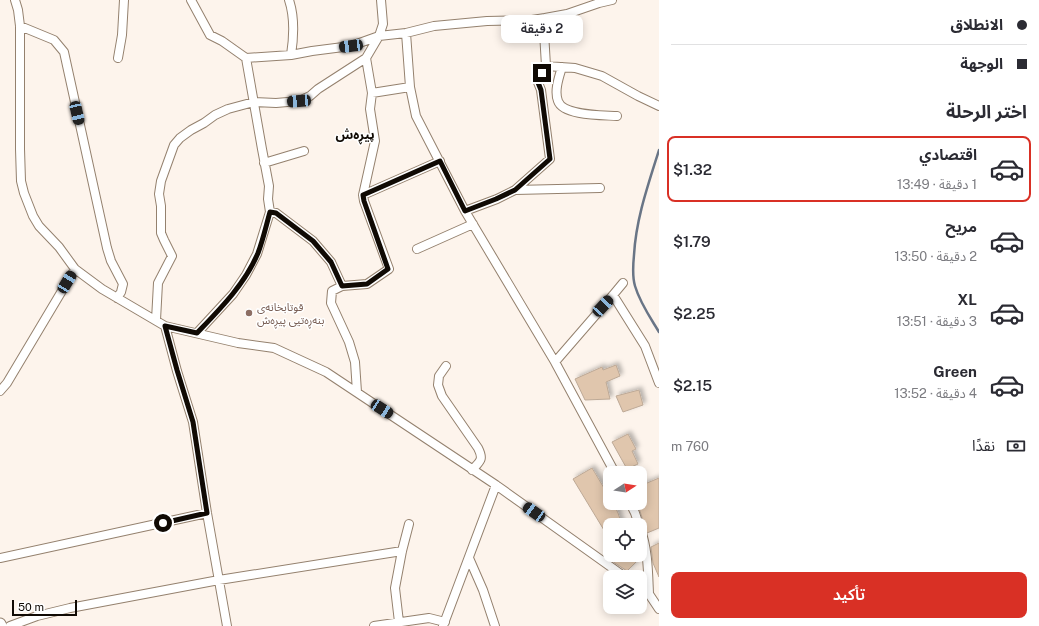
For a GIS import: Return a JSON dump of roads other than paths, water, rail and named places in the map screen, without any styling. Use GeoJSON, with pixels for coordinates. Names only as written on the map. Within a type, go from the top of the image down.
{"type":"FeatureCollection","features":[{"type":"Feature","properties":{"kind":"street"},"geometry":{"type":"LineString","coordinates":[[15,0],[20,26],[21,181],[33,216],[39,226],[75,269],[102,290],[165,326],[238,343],[274,348],[326,372],[496,485],[615,570]]}},
{"type":"Feature","properties":{"kind":"street"},"geometry":{"type":"LineString","coordinates":[[118,58],[122,35],[124,0]]}},
{"type":"Feature","properties":{"kind":"street"},"geometry":{"type":"LineString","coordinates":[[191,0],[210,35],[222,41],[246,58],[291,55],[351,46],[379,36],[406,33],[434,26],[487,21],[532,20],[546,18],[567,14],[612,0]]}},
{"type":"Feature","properties":{"kind":"street"},"geometry":{"type":"LineString","coordinates":[[288,0],[294,23],[294,37],[291,55]]}},
{"type":"Feature","properties":{"kind":"street"},"geometry":{"type":"LineString","coordinates":[[156,320],[158,283],[172,256],[161,233],[162,206],[159,194],[161,181],[174,145],[180,138],[191,130],[228,109],[254,102],[276,103],[299,101],[310,96],[318,89],[366,58],[379,36],[383,24],[380,0]]}},
{"type":"Feature","properties":{"kind":"street"},"geometry":{"type":"LineString","coordinates":[[465,211],[515,190],[550,159],[541,90],[537,80],[546,66],[544,32],[546,18]]}},
{"type":"Feature","properties":{"kind":"street"},"geometry":{"type":"LineString","coordinates":[[20,26],[54,40],[64,52],[107,248],[111,261],[122,284],[121,292],[117,298]]}},
{"type":"Feature","properties":{"kind":"street"},"geometry":{"type":"LineString","coordinates":[[406,33],[410,87],[416,116],[465,211],[555,362],[611,466]]}},
{"type":"Feature","properties":{"kind":"street"},"geometry":{"type":"LineString","coordinates":[[197,333],[233,294],[246,275],[258,254],[270,212],[268,199],[269,186],[246,58]]}},
{"type":"Feature","properties":{"kind":"street"},"geometry":{"type":"LineString","coordinates":[[357,392],[355,362],[349,342],[331,303],[332,291],[342,286],[367,284],[388,269],[363,195],[375,141],[370,109],[372,93],[366,58]]}},
{"type":"Feature","properties":{"kind":"street"},"geometry":{"type":"LineString","coordinates":[[546,66],[575,68],[602,76],[659,106]]}},
{"type":"Feature","properties":{"kind":"street"},"geometry":{"type":"LineString","coordinates":[[562,67],[557,93],[557,101],[560,105],[578,113],[616,116]]}},
{"type":"Feature","properties":{"kind":"street"},"geometry":{"type":"LineString","coordinates":[[372,93],[410,87]]}},
{"type":"Feature","properties":{"kind":"street"},"geometry":{"type":"LineString","coordinates":[[264,163],[304,151]]}},
{"type":"Feature","properties":{"kind":"street"},"geometry":{"type":"LineString","coordinates":[[363,195],[440,161]]}},
{"type":"Feature","properties":{"kind":"street"},"geometry":{"type":"LineString","coordinates":[[515,190],[600,188]]}},
{"type":"Feature","properties":{"kind":"street"},"geometry":{"type":"LineString","coordinates":[[270,212],[276,213],[313,241],[331,262],[342,286]]}},
{"type":"Feature","properties":{"kind":"street"},"geometry":{"type":"LineString","coordinates":[[417,249],[473,224]]}},
{"type":"Feature","properties":{"kind":"street"},"geometry":{"type":"LineString","coordinates":[[0,391],[7,383],[75,269]]}},
{"type":"Feature","properties":{"kind":"street"},"geometry":{"type":"LineString","coordinates":[[555,362],[623,282]]}},
{"type":"Feature","properties":{"kind":"street"},"geometry":{"type":"LineString","coordinates":[[613,295],[644,346],[659,383]]}},
{"type":"Feature","properties":{"kind":"street"},"geometry":{"type":"LineString","coordinates":[[165,326],[193,422],[227,626]]}},
{"type":"Feature","properties":{"kind":"street"},"geometry":{"type":"LineString","coordinates":[[446,366],[439,376],[438,385],[442,396],[482,455],[481,460],[472,470]]}},
{"type":"Feature","properties":{"kind":"street"},"geometry":{"type":"LineString","coordinates":[[374,626],[429,618],[444,624],[496,485]]}},
{"type":"Feature","properties":{"kind":"street"},"geometry":{"type":"LineString","coordinates":[[0,558],[207,513]]}},
{"type":"Feature","properties":{"kind":"street"},"geometry":{"type":"LineString","coordinates":[[399,622],[395,588],[409,524]]}},
{"type":"Feature","properties":{"kind":"street"},"geometry":{"type":"LineString","coordinates":[[10,626],[37,616],[70,608],[219,580],[402,551]]}},
{"type":"Feature","properties":{"kind":"street"},"geometry":{"type":"LineString","coordinates":[[469,558],[483,590],[495,626]]}},
{"type":"Feature","properties":{"kind":"street"},"geometry":{"type":"LineString","coordinates":[[647,558],[649,594],[659,609]]}},
{"type":"Feature","properties":{"kind":"waterway"},"geometry":{"type":"LineString","coordinates":[[659,150],[637,228],[633,270],[637,292],[659,332]]}},
{"type":"Feature","properties":{"kind":"place","name":"قوتابخانەی بنەڕەتیی پیڕەش"},"geometry":{"type":"Point","coordinates":[249,313]}},
{"type":"Feature","properties":{"kind":"district","name":"پیڕەش"},"geometry":{"type":"Point","coordinates":[355,134]}}]}
